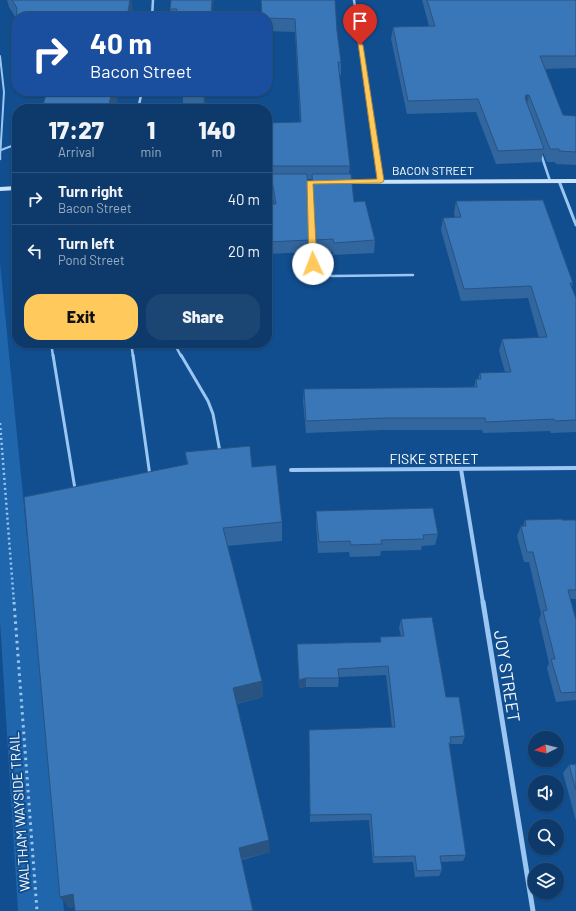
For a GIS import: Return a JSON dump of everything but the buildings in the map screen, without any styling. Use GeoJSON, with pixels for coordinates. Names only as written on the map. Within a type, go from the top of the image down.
{"type":"FeatureCollection","features":[{"type":"Feature","properties":{"kind":"main road","name":"BACON STREET"},"geometry":{"type":"LineString","coordinates":[[332,182],[576,181]]}},
{"type":"Feature","properties":{"kind":"main road"},"geometry":{"type":"LineString","coordinates":[[302,183],[317,182]]}},
{"type":"Feature","properties":{"kind":"main road"},"geometry":{"type":"LineString","coordinates":[[272,183],[288,183]]}},
{"type":"Feature","properties":{"kind":"main road"},"geometry":{"type":"LineString","coordinates":[[0,189],[12,188]]}},
{"type":"Feature","properties":{"kind":"street"},"geometry":{"type":"LineString","coordinates":[[152,12],[153,0]]}},
{"type":"Feature","properties":{"kind":"street"},"geometry":{"type":"LineString","coordinates":[[354,0],[381,181]]}},
{"type":"Feature","properties":{"kind":"street"},"geometry":{"type":"LineString","coordinates":[[559,181],[576,225]]}},
{"type":"Feature","properties":{"kind":"street","name":"FISKE STREET"},"geometry":{"type":"LineString","coordinates":[[291,470],[576,468]]}},
{"type":"Feature","properties":{"kind":"street","name":"JOY STREET"},"geometry":{"type":"LineString","coordinates":[[462,469],[533,911]]}},
{"type":"Feature","properties":{"kind":"lane"},"geometry":{"type":"LineString","coordinates":[[0,56],[4,92],[0,159]]}},
{"type":"Feature","properties":{"kind":"lane"},"geometry":{"type":"LineString","coordinates":[[1,150],[12,146]]}},
{"type":"Feature","properties":{"kind":"lane"},"geometry":{"type":"LineString","coordinates":[[539,149],[550,181]]}},
{"type":"Feature","properties":{"kind":"lane"},"geometry":{"type":"LineString","coordinates":[[309,182],[313,264],[320,273],[332,276],[413,275]]}},
{"type":"Feature","properties":{"kind":"lane"},"geometry":{"type":"LineString","coordinates":[[52,348],[75,489]]}},
{"type":"Feature","properties":{"kind":"lane"},"geometry":{"type":"LineString","coordinates":[[132,348],[151,483]]}},
{"type":"Feature","properties":{"kind":"lane"},"geometry":{"type":"LineString","coordinates":[[177,348],[208,400],[213,414],[220,453]]}},
{"type":"Feature","properties":{"kind":"path","name":"WALTHAM WAYSIDE TRAIL"},"geometry":{"type":"LineString","coordinates":[[0,423],[37,911]]}},
{"type":"Feature","properties":{"kind":"shaded area"},"geometry":{"type":"Polygon","coordinates":[[[0,263],[64,911],[18,911],[0,621],[0,263]]]}},
{"type":"Feature","properties":{"kind":"route"},"geometry":{"type":"LineString","coordinates":[[313,264],[309,182],[381,181],[360,45]]}}]}
